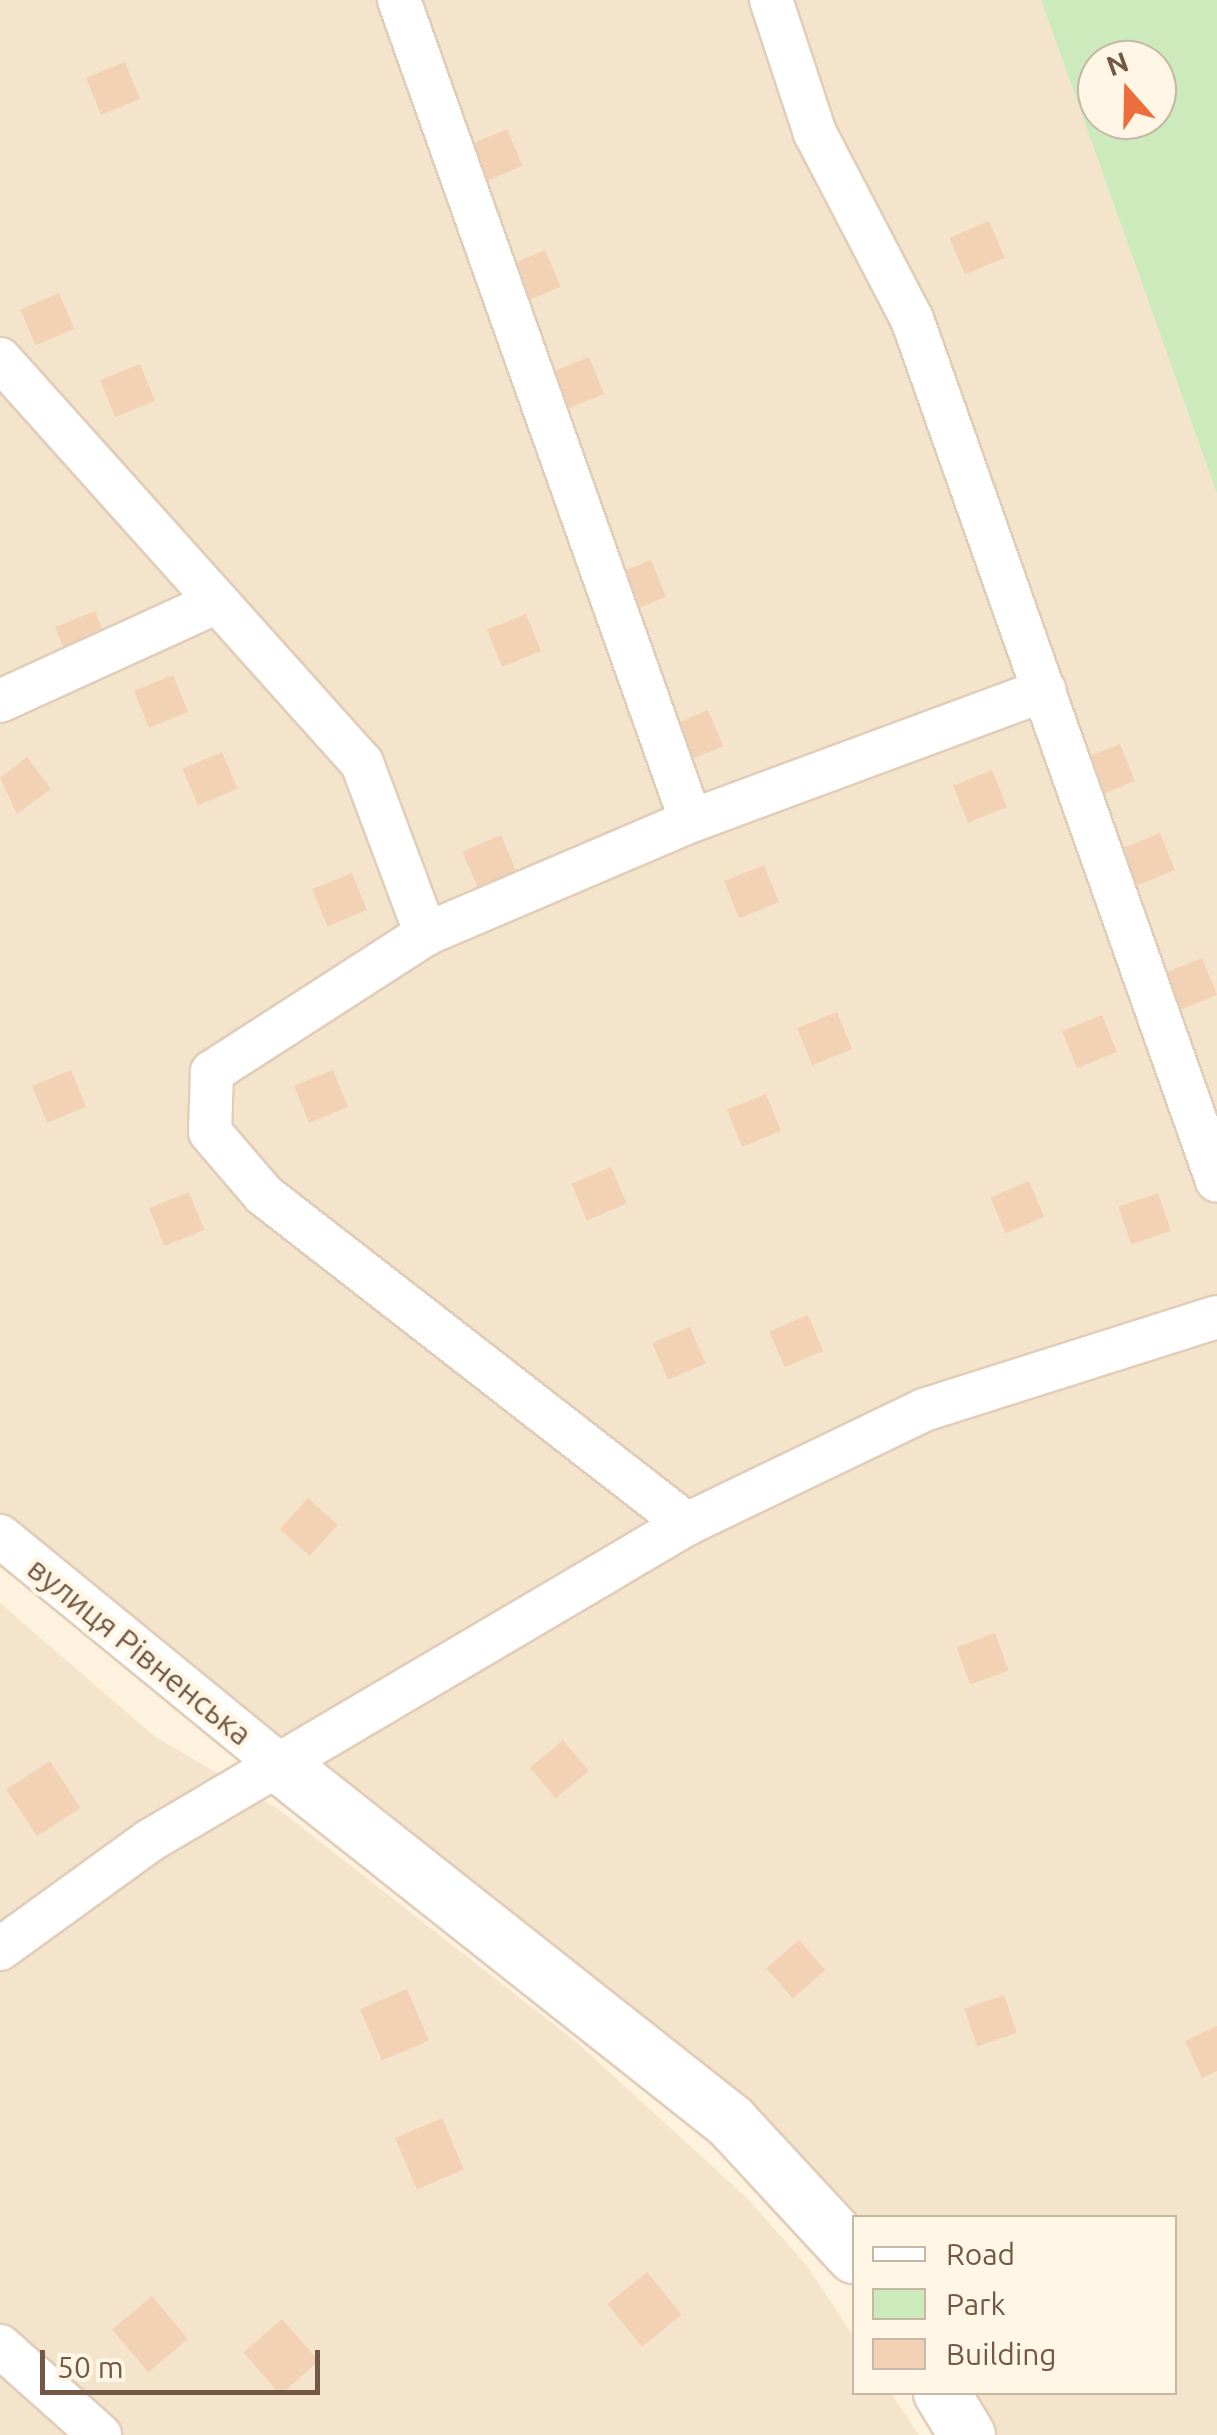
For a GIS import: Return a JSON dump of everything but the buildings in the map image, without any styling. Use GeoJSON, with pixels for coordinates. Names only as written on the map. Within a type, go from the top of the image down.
{"type":"FeatureCollection","features":[{"type":"Feature","properties":{"kind":"street"},"geometry":{"type":"LineString","coordinates":[[399,0],[691,820]]}},
{"type":"Feature","properties":{"kind":"street"},"geometry":{"type":"LineString","coordinates":[[770,0],[815,133],[912,319],[1217,1181]]}},
{"type":"Feature","properties":{"kind":"street"},"geometry":{"type":"LineString","coordinates":[[0,360],[213,604],[362,763],[426,934]]}},
{"type":"Feature","properties":{"kind":"street"},"geometry":{"type":"LineString","coordinates":[[0,701],[213,604]]}},
{"type":"Feature","properties":{"kind":"street"},"geometry":{"type":"LineString","coordinates":[[687,1524],[264,1194],[210,1132],[212,1072],[426,934],[691,820],[1045,690]]}},
{"type":"Feature","properties":{"kind":"street"},"geometry":{"type":"LineString","coordinates":[[0,1949],[148,1841],[687,1524],[924,1410],[1217,1317]]}},
{"type":"Feature","properties":{"kind":"street","name":"вулиця Рівненська"},"geometry":{"type":"LineString","coordinates":[[0,1536],[280,1765]]}},
{"type":"Feature","properties":{"kind":"street"},"geometry":{"type":"LineString","coordinates":[[280,1765],[730,2122],[852,2253]]}},
{"type":"Feature","properties":{"kind":"street"},"geometry":{"type":"LineString","coordinates":[[0,2346],[100,2435]]}},
{"type":"Feature","properties":{"kind":"street"},"geometry":{"type":"LineString","coordinates":[[943,2395],[966,2435]]}},
{"type":"Feature","properties":{"kind":"shaded area"},"geometry":{"type":"Polygon","coordinates":[[[0,0],[1041,0],[1077,101],[1077,140],[1091,140],[1217,494],[1217,2435],[967,2435],[942,2395],[1177,2395],[1177,2215],[852,2216],[0,1536],[0,0]]]}},
{"type":"Feature","properties":{"kind":"shaded area"},"geometry":{"type":"Polygon","coordinates":[[[0,1603],[154,1736],[277,1808],[575,2041],[747,2198],[807,2266],[852,2334],[852,2395],[892,2395],[919,2435],[0,2435],[0,1603]]]}},
{"type":"Feature","properties":{"kind":"green space"},"geometry":{"type":"Polygon","coordinates":[[[1041,0],[1217,0],[1217,494],[1091,140],[1177,140],[1177,40],[1077,40],[1077,101],[1041,0]]]}}]}
